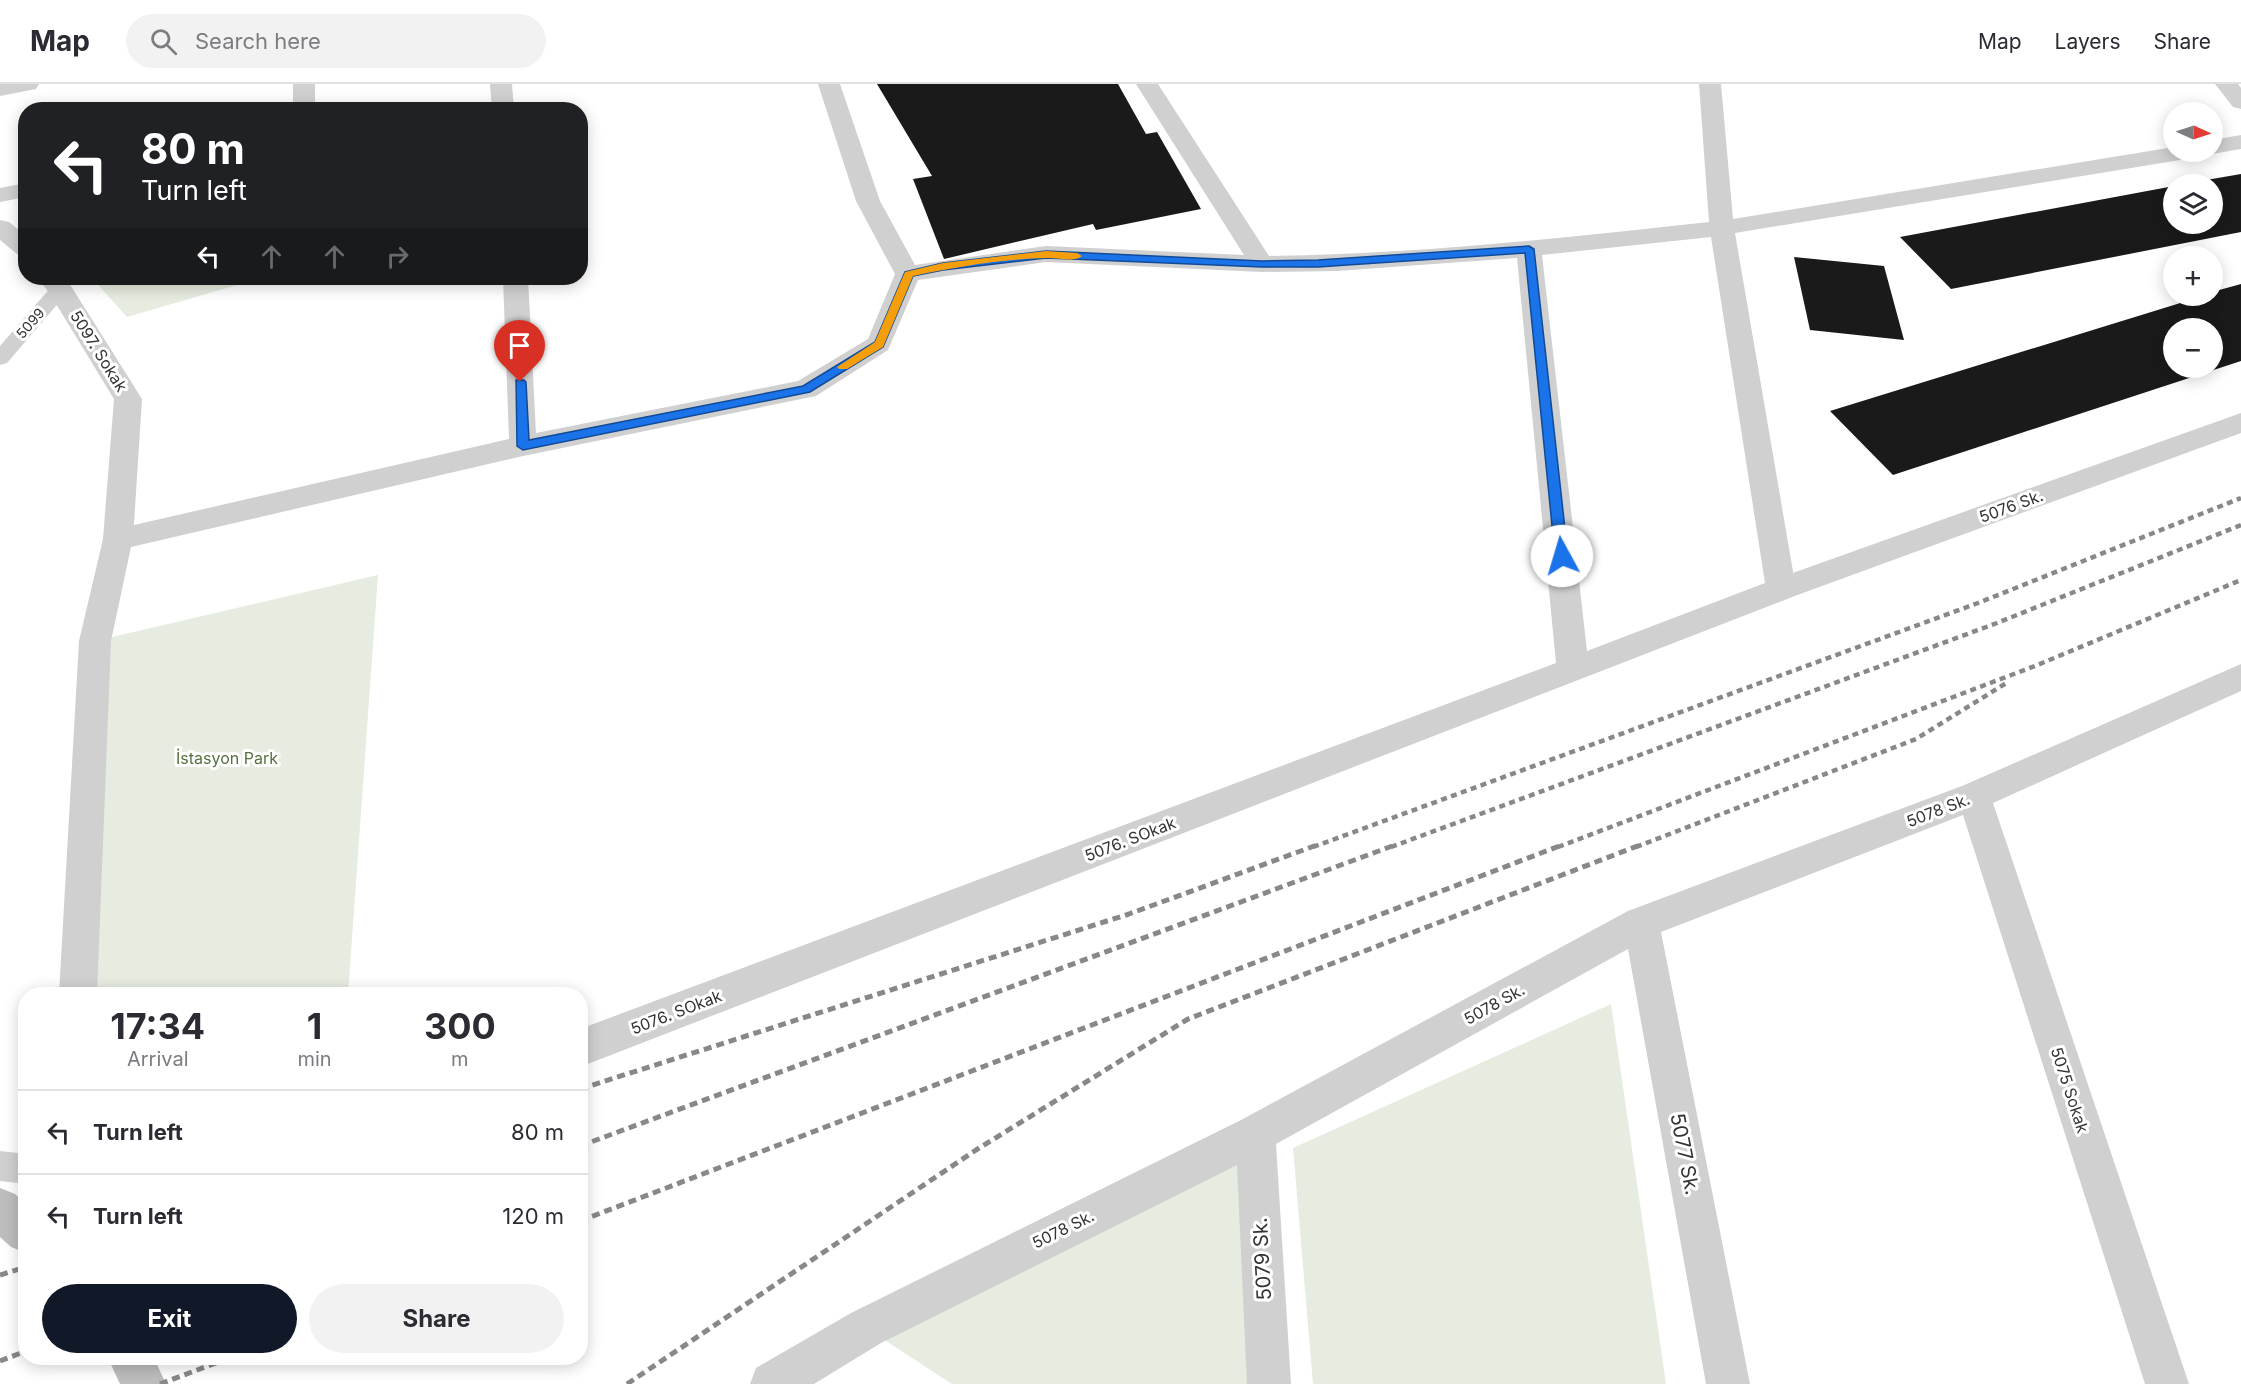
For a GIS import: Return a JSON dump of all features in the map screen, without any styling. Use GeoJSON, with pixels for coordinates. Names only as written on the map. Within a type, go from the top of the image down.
{"type":"FeatureCollection","features":[{"type":"Feature","properties":{"kind":"main road"},"geometry":{"type":"LineString","coordinates":[[0,1209],[18,1225]]}},
{"type":"Feature","properties":{"kind":"main road"},"geometry":{"type":"LineString","coordinates":[[134,1365],[144,1384]]}},
{"type":"Feature","properties":{"kind":"street"},"geometry":{"type":"LineString","coordinates":[[0,89],[28,84]]}},
{"type":"Feature","properties":{"kind":"street"},"geometry":{"type":"LineString","coordinates":[[304,84],[304,102]]}},
{"type":"Feature","properties":{"kind":"street"},"geometry":{"type":"LineString","coordinates":[[501,84],[502,102]]}},
{"type":"Feature","properties":{"kind":"street"},"geometry":{"type":"LineString","coordinates":[[829,84],[868,201],[908,274]]}},
{"type":"Feature","properties":{"kind":"street"},"geometry":{"type":"LineString","coordinates":[[1147,84],[1262,264]]}},
{"type":"Feature","properties":{"kind":"street"},"geometry":{"type":"LineString","coordinates":[[1710,84],[1722,228],[1781,589]]}},
{"type":"Feature","properties":{"kind":"street"},"geometry":{"type":"LineString","coordinates":[[2226,84],[2241,102]]}},
{"type":"Feature","properties":{"kind":"street"},"geometry":{"type":"LineString","coordinates":[[2223,145],[2241,142]]}},
{"type":"Feature","properties":{"kind":"street"},"geometry":{"type":"LineString","coordinates":[[908,274],[943,267],[1046,254],[1262,264],[1337,263],[1529,249],[1722,228],[2163,156]]}},
{"type":"Feature","properties":{"kind":"street"},"geometry":{"type":"LineString","coordinates":[[0,195],[18,192]]}},
{"type":"Feature","properties":{"kind":"street"},"geometry":{"type":"LineString","coordinates":[[0,227],[18,242]]}},
{"type":"Feature","properties":{"kind":"street"},"geometry":{"type":"LineString","coordinates":[[1529,249],[1573,670]]}},
{"type":"Feature","properties":{"kind":"street"},"geometry":{"type":"LineString","coordinates":[[118,539],[195,524],[523,446],[806,389],[879,345],[908,274]]}},
{"type":"Feature","properties":{"kind":"street","name":"5097. Sokak"},"geometry":{"type":"LineString","coordinates":[[56,285],[128,399],[118,539],[95,641],[78,987]]}},
{"type":"Feature","properties":{"kind":"street"},"geometry":{"type":"LineString","coordinates":[[515,285],[523,446]]}},
{"type":"Feature","properties":{"kind":"street","name":"5076 Sk."},"geometry":{"type":"LineString","coordinates":[[1573,670],[1781,589],[2241,423]]}},
{"type":"Feature","properties":{"kind":"street","name":"5076. SOkak"},"geometry":{"type":"LineString","coordinates":[[588,1045],[1573,670]]}},
{"type":"Feature","properties":{"kind":"street","name":"5078 Sk."},"geometry":{"type":"LineString","coordinates":[[772,1384],[866,1328],[1255,1134],[1641,923],[1974,796],[2241,677]]}},
{"type":"Feature","properties":{"kind":"street","name":"5075 Sokak"},"geometry":{"type":"LineString","coordinates":[[1974,796],[2167,1384]]}},
{"type":"Feature","properties":{"kind":"street","name":"5077 Sk."},"geometry":{"type":"LineString","coordinates":[[1641,923],[1728,1384]]}},
{"type":"Feature","properties":{"kind":"street","name":"5079 Sk."},"geometry":{"type":"LineString","coordinates":[[1255,1134],[1269,1384]]}},
{"type":"Feature","properties":{"kind":"lane","name":"5099"},"geometry":{"type":"LineString","coordinates":[[0,358],[54,285]]}},
{"type":"Feature","properties":{"kind":"lane"},"geometry":{"type":"LineString","coordinates":[[0,1166],[18,1168]]}},
{"type":"Feature","properties":{"kind":"green space"},"geometry":{"type":"Polygon","coordinates":[[[98,285],[237,285],[127,317],[98,285]]]}},
{"type":"Feature","properties":{"kind":"green space","name":"İstasyon Park"},"geometry":{"type":"Polygon","coordinates":[[[378,575],[349,987],[78,987],[95,641],[378,575]]]}},
{"type":"Feature","properties":{"kind":"green space"},"geometry":{"type":"Polygon","coordinates":[[[1611,1004],[1666,1384],[1313,1384],[1293,1148],[1611,1004]]]}},
{"type":"Feature","properties":{"kind":"green space"},"geometry":{"type":"Polygon","coordinates":[[[1255,1134],[1269,1384],[952,1384],[866,1328],[1255,1134]]]}},
{"type":"Feature","properties":{"kind":"building"},"geometry":{"type":"Polygon","coordinates":[[[877,84],[1118,84],[1146,134],[1157,132],[1201,209],[1096,230],[1093,224],[944,259],[913,179],[932,176],[877,84]]]}},
{"type":"Feature","properties":{"kind":"building"},"geometry":{"type":"Polygon","coordinates":[[[2241,174],[2241,232],[1951,289],[1900,237],[2163,188],[2163,234],[2223,234],[2223,177],[2241,174]]]}},
{"type":"Feature","properties":{"kind":"building"},"geometry":{"type":"Polygon","coordinates":[[[1794,257],[1884,266],[1904,340],[1810,330],[1794,257]]]}},
{"type":"Feature","properties":{"kind":"building"},"geometry":{"type":"Polygon","coordinates":[[[2241,284],[2241,361],[2223,367],[2223,318],[2163,318],[2163,378],[2189,378],[1893,475],[1830,411],[2171,306],[2223,306],[2223,289],[2241,284]]]}},
{"type":"Feature","properties":{"kind":"railway"},"geometry":{"type":"LineString","coordinates":[[1313,847],[1978,603],[2241,498]]}},
{"type":"Feature","properties":{"kind":"railway"},"geometry":{"type":"LineString","coordinates":[[1391,847],[1997,623],[2241,525]]}},
{"type":"Feature","properties":{"kind":"railway"},"geometry":{"type":"LineString","coordinates":[[1558,847],[2035,666],[2241,580]]}},
{"type":"Feature","properties":{"kind":"railway"},"geometry":{"type":"LineString","coordinates":[[1636,847],[1916,739],[2008,682]]}},
{"type":"Feature","properties":{"kind":"railway"},"geometry":{"type":"LineString","coordinates":[[588,1086],[1129,914],[1317,845]]}},
{"type":"Feature","properties":{"kind":"railway"},"geometry":{"type":"LineString","coordinates":[[588,1143],[1395,845]]}},
{"type":"Feature","properties":{"kind":"railway"},"geometry":{"type":"LineString","coordinates":[[588,1218],[1562,845]]}},
{"type":"Feature","properties":{"kind":"railway"},"geometry":{"type":"LineString","coordinates":[[627,1384],[976,1150],[1188,1019],[1640,845]]}},
{"type":"Feature","properties":{"kind":"railway"},"geometry":{"type":"LineString","coordinates":[[0,1275],[18,1269]]}},
{"type":"Feature","properties":{"kind":"railway"},"geometry":{"type":"LineString","coordinates":[[0,1361],[18,1354]]}},
{"type":"Feature","properties":{"kind":"railway"},"geometry":{"type":"LineString","coordinates":[[160,1384],[210,1365]]}},
{"type":"Feature","properties":{"kind":"slow traffic"},"geometry":{"type":"LineString","coordinates":[[843,367],[879,345],[908,274],[943,267],[1046,254],[1077,256]]}},
{"type":"Feature","properties":{"kind":"route"},"geometry":{"type":"LineString","coordinates":[[520,382],[523,446],[806,389],[879,345],[908,274],[943,267],[1046,254],[1262,264],[1318,264],[1529,249],[1562,556]]}}]}
